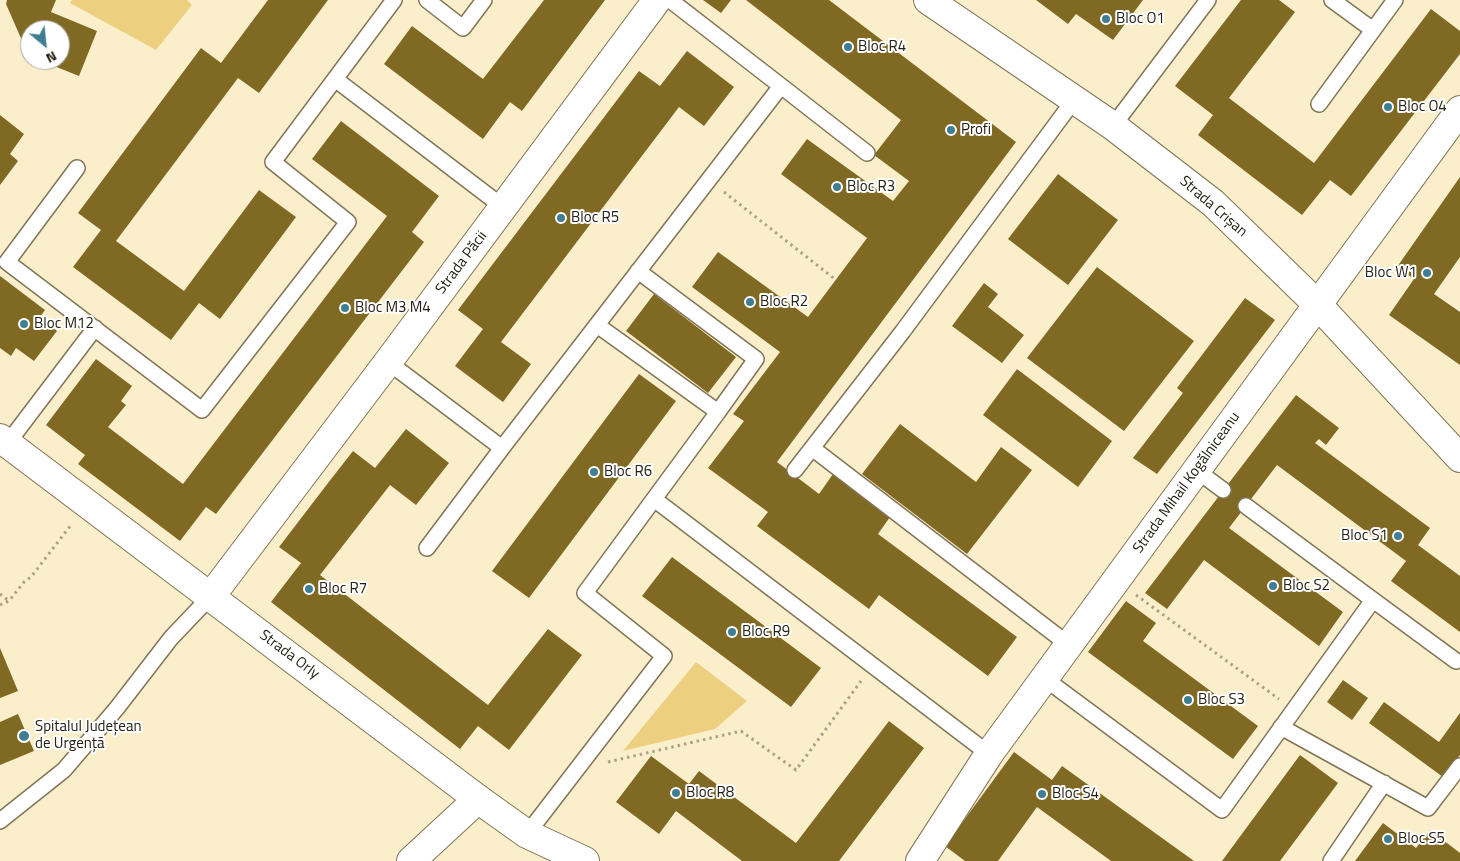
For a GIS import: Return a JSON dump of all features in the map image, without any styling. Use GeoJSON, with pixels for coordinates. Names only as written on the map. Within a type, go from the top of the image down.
{"type":"FeatureCollection","features":[{"type":"Feature","properties":{"kind":"street","name":"Strada Păcii"},"geometry":{"type":"LineString","coordinates":[[212,596],[656,0]]}},
{"type":"Feature","properties":{"kind":"street","name":"Strada Crișan"},"geometry":{"type":"LineString","coordinates":[[928,0],[1113,126],[1213,203],[1317,304],[1460,458]]}},
{"type":"Feature","properties":{"kind":"street","name":"Strada Mihail Kogălniceanu"},"geometry":{"type":"LineString","coordinates":[[920,861],[989,754],[1115,580],[1317,304],[1456,123]]}},
{"type":"Feature","properties":{"kind":"street","name":"Strada Orly"},"geometry":{"type":"LineString","coordinates":[[4,441],[86,504],[212,596],[478,799],[527,834],[585,861]]}},
{"type":"Feature","properties":{"kind":"street"},"geometry":{"type":"LineString","coordinates":[[411,861],[478,799]]}},
{"type":"Feature","properties":{"kind":"lane"},"geometry":{"type":"LineString","coordinates":[[77,168],[7,262],[202,410],[348,222],[273,162],[394,0]]}},
{"type":"Feature","properties":{"kind":"lane"},"geometry":{"type":"LineString","coordinates":[[427,0],[463,28],[484,0]]}},
{"type":"Feature","properties":{"kind":"lane"},"geometry":{"type":"LineString","coordinates":[[670,0],[867,153]]}},
{"type":"Feature","properties":{"kind":"lane"},"geometry":{"type":"LineString","coordinates":[[1113,126],[1208,0]]}},
{"type":"Feature","properties":{"kind":"lane"},"geometry":{"type":"LineString","coordinates":[[1332,0],[1372,30]]}},
{"type":"Feature","properties":{"kind":"lane"},"geometry":{"type":"LineString","coordinates":[[1319,104],[1395,0]]}},
{"type":"Feature","properties":{"kind":"lane"},"geometry":{"type":"LineString","coordinates":[[336,79],[503,207]]}},
{"type":"Feature","properties":{"kind":"lane"},"geometry":{"type":"LineString","coordinates":[[427,548],[781,86]]}},
{"type":"Feature","properties":{"kind":"lane"},"geometry":{"type":"LineString","coordinates":[[795,470],[903,331],[1074,100]]}},
{"type":"Feature","properties":{"kind":"lane"},"geometry":{"type":"LineString","coordinates":[[527,834],[664,656],[585,593],[756,359],[638,271]]}},
{"type":"Feature","properties":{"kind":"lane"},"geometry":{"type":"LineString","coordinates":[[597,324],[718,412]]}},
{"type":"Feature","properties":{"kind":"lane"},"geometry":{"type":"LineString","coordinates":[[4,441],[95,328]]}},
{"type":"Feature","properties":{"kind":"lane"},"geometry":{"type":"LineString","coordinates":[[388,362],[502,448]]}},
{"type":"Feature","properties":{"kind":"lane"},"geometry":{"type":"LineString","coordinates":[[812,448],[1069,645]]}},
{"type":"Feature","properties":{"kind":"lane"},"geometry":{"type":"LineString","coordinates":[[1196,470],[1224,490]]}},
{"type":"Feature","properties":{"kind":"lane"},"geometry":{"type":"LineString","coordinates":[[654,499],[872,667],[989,754]]}},
{"type":"Feature","properties":{"kind":"lane"},"geometry":{"type":"LineString","coordinates":[[1246,506],[1456,661]]}},
{"type":"Feature","properties":{"kind":"lane"},"geometry":{"type":"LineString","coordinates":[[0,821],[64,770],[117,708],[171,638],[212,596]]}},
{"type":"Feature","properties":{"kind":"lane"},"geometry":{"type":"LineString","coordinates":[[1044,678],[1222,810],[1373,600]]}},
{"type":"Feature","properties":{"kind":"lane"},"geometry":{"type":"LineString","coordinates":[[1281,727],[1428,808],[1457,775]]}},
{"type":"Feature","properties":{"kind":"lane"},"geometry":{"type":"LineString","coordinates":[[1331,861],[1384,783]]}},
{"type":"Feature","properties":{"kind":"path"},"geometry":{"type":"LineString","coordinates":[[708,180],[836,280]]}},
{"type":"Feature","properties":{"kind":"path"},"geometry":{"type":"LineString","coordinates":[[0,605],[9,601],[24,582],[31,577],[86,504]]}},
{"type":"Feature","properties":{"kind":"path"},"geometry":{"type":"LineString","coordinates":[[1115,580],[1293,710]]}},
{"type":"Feature","properties":{"kind":"path"},"geometry":{"type":"LineString","coordinates":[[0,594],[9,601]]}},
{"type":"Feature","properties":{"kind":"path"},"geometry":{"type":"LineString","coordinates":[[577,769],[741,731],[796,770],[872,667]]}},
{"type":"Feature","properties":{"kind":"shaded area"},"geometry":{"type":"Polygon","coordinates":[[[72,0],[187,0],[192,5],[156,50],[70,3],[72,0]]]}},
{"type":"Feature","properties":{"kind":"shaded area"},"geometry":{"type":"Polygon","coordinates":[[[696,662],[747,701],[715,729],[623,751],[696,662]]]}},
{"type":"Feature","properties":{"kind":"building"},"geometry":{"type":"Polygon","coordinates":[[[7,0],[56,0],[51,12],[97,31],[79,76],[64,70],[70,70],[70,20],[20,20],[20,36],[6,4],[7,0]]]}},
{"type":"Feature","properties":{"kind":"building"},"geometry":{"type":"Polygon","coordinates":[[[268,0],[328,0],[259,93],[238,78],[116,241],[184,291],[259,190],[296,217],[220,319],[199,303],[171,340],[73,267],[101,230],[78,213],[201,48],[221,63],[268,0]]]}},
{"type":"Feature","properties":{"kind":"building"},"geometry":{"type":"Polygon","coordinates":[[[544,0],[605,0],[522,111],[510,102],[483,139],[384,64],[412,26],[483,79],[544,0]]]}},
{"type":"Feature","properties":{"kind":"building"},"geometry":{"type":"Polygon","coordinates":[[[703,0],[731,0],[721,13],[703,0]]]}},
{"type":"Feature","properties":{"kind":"building"},"geometry":{"type":"Polygon","coordinates":[[[746,0],[829,0],[1016,142],[777,462],[819,494],[833,474],[890,517],[878,534],[1017,637],[988,676],[879,595],[869,609],[757,526],[768,512],[708,468],[744,421],[733,414],[780,352],[692,287],[718,252],[808,317],[867,238],[781,174],[807,139],[893,201],[909,181],[874,155],[901,120],[746,0]]]}},
{"type":"Feature","properties":{"kind":"building","name":"Bloc O1"},"geometry":{"type":"Polygon","coordinates":[[[1036,0],[1143,0],[1113,40],[1076,14],[1068,24],[1036,0]]]}},
{"type":"Feature","properties":{"kind":"building","name":"Bloc O4"},"geometry":{"type":"Polygon","coordinates":[[[1241,0],[1279,0],[1295,12],[1229,98],[1314,163],[1431,9],[1460,31],[1460,54],[1351,196],[1330,180],[1302,215],[1198,135],[1213,115],[1175,86],[1241,0]]]}},
{"type":"Feature","properties":{"kind":"building","name":"Bloc R5"},"geometry":{"type":"Polygon","coordinates":[[[687,51],[734,87],[704,126],[679,107],[501,342],[531,364],[503,402],[455,366],[483,329],[458,310],[639,71],[660,86],[687,51]]]}},
{"type":"Feature","properties":{"kind":"building"},"geometry":{"type":"Polygon","coordinates":[[[0,115],[24,134],[10,154],[18,161],[0,185],[0,115]]]}},
{"type":"Feature","properties":{"kind":"building","name":"Bloc M3 M4"},"geometry":{"type":"Polygon","coordinates":[[[341,121],[439,196],[412,232],[424,242],[216,514],[206,507],[180,541],[78,464],[85,455],[46,425],[96,359],[132,386],[121,401],[126,405],[108,427],[183,484],[387,216],[312,159],[341,121]]]}},
{"type":"Feature","properties":{"kind":"building"},"geometry":{"type":"Polygon","coordinates":[[[1058,174],[1118,220],[1068,285],[1008,239],[1058,174]]]}},
{"type":"Feature","properties":{"kind":"building","name":"Bloc W1"},"geometry":{"type":"Polygon","coordinates":[[[1460,177],[1460,257],[1434,294],[1460,312],[1460,365],[1389,315],[1414,279],[1397,267],[1460,177]]]}},
{"type":"Feature","properties":{"kind":"building"},"geometry":{"type":"Polygon","coordinates":[[[1097,267],[1194,341],[1124,431],[1027,358],[1097,267]]]}},
{"type":"Feature","properties":{"kind":"building","name":"Bloc M12"},"geometry":{"type":"Polygon","coordinates":[[[0,276],[45,310],[40,317],[57,331],[34,361],[16,348],[11,356],[0,348],[0,276]]]}},
{"type":"Feature","properties":{"kind":"building"},"geometry":{"type":"Polygon","coordinates":[[[984,283],[998,294],[988,307],[1024,335],[1002,363],[952,326],[984,283]]]}},
{"type":"Feature","properties":{"kind":"building"},"geometry":{"type":"Polygon","coordinates":[[[654,294],[736,357],[708,393],[626,331],[654,294]]]}},
{"type":"Feature","properties":{"kind":"building"},"geometry":{"type":"Polygon","coordinates":[[[1245,298],[1275,320],[1157,474],[1133,458],[1183,393],[1177,388],[1245,298]]]}},
{"type":"Feature","properties":{"kind":"building"},"geometry":{"type":"Polygon","coordinates":[[[1017,369],[1112,441],[1078,487],[983,415],[1017,369]]]}},
{"type":"Feature","properties":{"kind":"building","name":"Bloc R6"},"geometry":{"type":"Polygon","coordinates":[[[639,374],[676,401],[529,598],[492,571],[639,374]]]}},
{"type":"Feature","properties":{"kind":"building"},"geometry":{"type":"Polygon","coordinates":[[[1296,395],[1339,428],[1326,445],[1319,439],[1315,443],[1430,528],[1418,545],[1460,576],[1460,632],[1391,581],[1406,561],[1277,465],[1229,528],[1343,612],[1319,646],[1204,560],[1167,609],[1145,593],[1296,395]]]}},
{"type":"Feature","properties":{"kind":"building"},"geometry":{"type":"Polygon","coordinates":[[[900,424],[976,482],[1001,447],[1032,470],[967,554],[862,474],[900,424]]]}},
{"type":"Feature","properties":{"kind":"building","name":"Bloc R7"},"geometry":{"type":"Polygon","coordinates":[[[406,429],[449,463],[416,505],[390,485],[320,575],[488,705],[548,629],[582,655],[509,750],[478,726],[460,749],[271,602],[301,563],[279,547],[328,483],[353,451],[375,468],[406,429]]]}},
{"type":"Feature","properties":{"kind":"building","name":"Bloc R9"},"geometry":{"type":"Polygon","coordinates":[[[672,557],[821,668],[791,707],[642,596],[672,557]]]}},
{"type":"Feature","properties":{"kind":"building","name":"Bloc S3"},"geometry":{"type":"Polygon","coordinates":[[[1126,601],[1156,623],[1143,641],[1258,726],[1233,759],[1088,652],[1126,601]]]}},
{"type":"Feature","properties":{"kind":"building"},"geometry":{"type":"Polygon","coordinates":[[[0,648],[18,691],[0,698],[0,648]]]}},
{"type":"Feature","properties":{"kind":"building"},"geometry":{"type":"Polygon","coordinates":[[[1343,680],[1368,698],[1352,720],[1327,702],[1343,680]]]}},
{"type":"Feature","properties":{"kind":"building"},"geometry":{"type":"Polygon","coordinates":[[[1384,702],[1439,742],[1460,713],[1460,755],[1443,777],[1369,723],[1384,702]]]}},
{"type":"Feature","properties":{"kind":"building"},"geometry":{"type":"Polygon","coordinates":[[[18,714],[34,751],[0,765],[0,722],[18,714]]]}},
{"type":"Feature","properties":{"kind":"building","name":"Bloc R8"},"geometry":{"type":"Polygon","coordinates":[[[889,721],[924,748],[839,861],[742,861],[676,811],[659,834],[616,802],[651,756],[689,784],[699,771],[796,843],[889,721]]]}},
{"type":"Feature","properties":{"kind":"building","name":"Bloc S4"},"geometry":{"type":"Polygon","coordinates":[[[1014,752],[1052,780],[1062,766],[1194,861],[1111,861],[1037,807],[998,861],[965,861],[945,846],[1014,752]]]}},
{"type":"Feature","properties":{"kind":"building"},"geometry":{"type":"Polygon","coordinates":[[[1300,755],[1338,783],[1280,861],[1222,861],[1300,755]]]}},
{"type":"Feature","properties":{"kind":"building","name":"Bloc S5"},"geometry":{"type":"Polygon","coordinates":[[[1383,823],[1416,848],[1430,830],[1460,853],[1460,861],[1355,861],[1383,823]]]}},
{"type":"Feature","properties":{"kind":"place","name":"Bloc O1"},"geometry":{"type":"Point","coordinates":[1106,19]}},
{"type":"Feature","properties":{"kind":"place","name":"Bloc R4"},"geometry":{"type":"Point","coordinates":[848,47]}},
{"type":"Feature","properties":{"kind":"place","name":"Bloc O4"},"geometry":{"type":"Point","coordinates":[1388,107]}},
{"type":"Feature","properties":{"kind":"place","name":"Profi"},"geometry":{"type":"Point","coordinates":[951,130]}},
{"type":"Feature","properties":{"kind":"place","name":"Bloc R3"},"geometry":{"type":"Point","coordinates":[837,187]}},
{"type":"Feature","properties":{"kind":"place","name":"Bloc R5"},"geometry":{"type":"Point","coordinates":[561,218]}},
{"type":"Feature","properties":{"kind":"place","name":"Bloc W1"},"geometry":{"type":"Point","coordinates":[1427,273]}},
{"type":"Feature","properties":{"kind":"place","name":"Bloc R2"},"geometry":{"type":"Point","coordinates":[750,302]}},
{"type":"Feature","properties":{"kind":"place","name":"Bloc M3 M4"},"geometry":{"type":"Point","coordinates":[345,308]}},
{"type":"Feature","properties":{"kind":"place","name":"Bloc M12"},"geometry":{"type":"Point","coordinates":[24,324]}},
{"type":"Feature","properties":{"kind":"place","name":"Bloc R6"},"geometry":{"type":"Point","coordinates":[594,472]}},
{"type":"Feature","properties":{"kind":"place","name":"Bloc S1"},"geometry":{"type":"Point","coordinates":[1398,536]}},
{"type":"Feature","properties":{"kind":"place","name":"Bloc S2"},"geometry":{"type":"Point","coordinates":[1273,586]}},
{"type":"Feature","properties":{"kind":"place","name":"Bloc R7"},"geometry":{"type":"Point","coordinates":[309,589]}},
{"type":"Feature","properties":{"kind":"place","name":"Bloc R9"},"geometry":{"type":"Point","coordinates":[732,632]}},
{"type":"Feature","properties":{"kind":"place","name":"Bloc S3"},"geometry":{"type":"Point","coordinates":[1188,700]}},
{"type":"Feature","properties":{"kind":"place","name":"Spitalul Județean de Urgență"},"geometry":{"type":"Point","coordinates":[24,736]}},
{"type":"Feature","properties":{"kind":"place","name":"Bloc R8"},"geometry":{"type":"Point","coordinates":[676,793]}},
{"type":"Feature","properties":{"kind":"place","name":"Bloc S4"},"geometry":{"type":"Point","coordinates":[1042,794]}},
{"type":"Feature","properties":{"kind":"place","name":"Bloc S5"},"geometry":{"type":"Point","coordinates":[1388,839]}}]}
